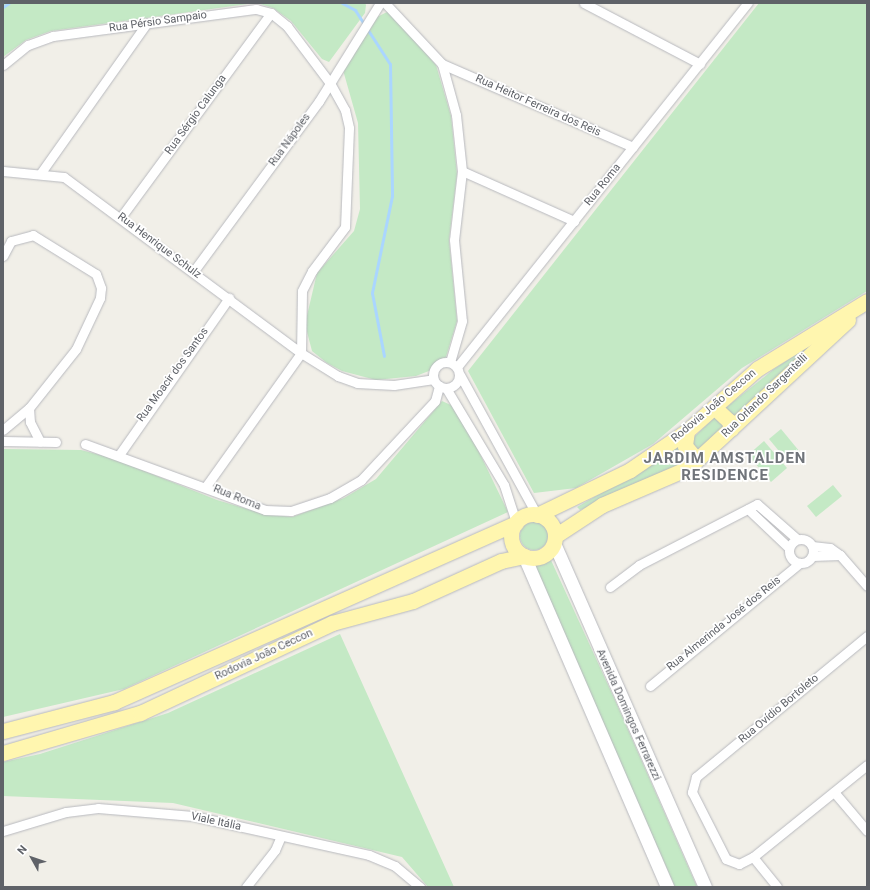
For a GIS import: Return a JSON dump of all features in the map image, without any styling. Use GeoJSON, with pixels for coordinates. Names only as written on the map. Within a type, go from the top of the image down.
{"type":"FeatureCollection","features":[{"type":"Feature","properties":{"kind":"main road","name":"Rodovia João Ceccon"},"geometry":{"type":"LineString","coordinates":[[537,515],[630,470],[687,431],[763,365],[867,301]]}},
{"type":"Feature","properties":{"kind":"main road","name":"Rua Orlando Sargentelli"},"geometry":{"type":"LineString","coordinates":[[554,540],[602,505],[676,476],[697,460],[731,429],[837,329],[867,307]]}},
{"type":"Feature","properties":{"kind":"main road"},"geometry":{"type":"LineString","coordinates":[[715,408],[729,421],[731,429]]}},
{"type":"Feature","properties":{"kind":"main road"},"geometry":{"type":"LineString","coordinates":[[687,431],[685,446],[697,460]]}},
{"type":"Feature","properties":{"kind":"main road"},"geometry":{"type":"LineString","coordinates":[[524,556],[544,555],[554,540],[552,525],[537,515],[525,516],[516,523],[512,542],[524,556],[667,887]]}},
{"type":"Feature","properties":{"kind":"main road","name":"Rodovia João Ceccon"},"geometry":{"type":"LineString","coordinates":[[3,730],[114,702],[516,523]]}},
{"type":"Feature","properties":{"kind":"main road","name":"Avenida Domingos Ferrarezzi"},"geometry":{"type":"LineString","coordinates":[[554,540],[704,887]]}},
{"type":"Feature","properties":{"kind":"main road","name":"Rodovia João Ceccon"},"geometry":{"type":"LineString","coordinates":[[3,753],[140,713],[332,623],[413,601],[501,561],[524,556]]}},
{"type":"Feature","properties":{"kind":"main road"},"geometry":{"type":"LineString","coordinates":[[114,702],[118,720]]}},
{"type":"Feature","properties":{"kind":"street","name":"Rua Nápoles"},"geometry":{"type":"LineString","coordinates":[[193,272],[330,83],[380,3]]}},
{"type":"Feature","properties":{"kind":"street"},"geometry":{"type":"LineString","coordinates":[[385,3],[442,64],[456,115],[462,171],[454,240],[462,321],[456,368],[537,515]]}},
{"type":"Feature","properties":{"kind":"street"},"geometry":{"type":"LineString","coordinates":[[584,3],[700,64]]}},
{"type":"Feature","properties":{"kind":"street","name":"Rua Roma"},"geometry":{"type":"LineString","coordinates":[[439,384],[455,385],[456,368],[748,3]]}},
{"type":"Feature","properties":{"kind":"street","name":"Rua Pérsio Sampaio"},"geometry":{"type":"LineString","coordinates":[[3,64],[28,45],[53,36],[147,23],[256,9],[271,13],[287,26],[330,83],[345,110],[349,128],[347,213],[338,240],[324,253],[302,291],[301,353]]}},
{"type":"Feature","properties":{"kind":"street","name":"Rua Sérgio Calunga"},"geometry":{"type":"LineString","coordinates":[[121,217],[271,13]]}},
{"type":"Feature","properties":{"kind":"street"},"geometry":{"type":"LineString","coordinates":[[40,174],[147,23]]}},
{"type":"Feature","properties":{"kind":"street","name":"Rua Heitor Ferreira dos Reis"},"geometry":{"type":"LineString","coordinates":[[442,64],[633,148]]}},
{"type":"Feature","properties":{"kind":"street","name":"Rua Henrique Schulz"},"geometry":{"type":"LineString","coordinates":[[3,170],[64,177],[121,217],[301,353]]}},
{"type":"Feature","properties":{"kind":"street"},"geometry":{"type":"LineString","coordinates":[[462,171],[574,221]]}},
{"type":"Feature","properties":{"kind":"street"},"geometry":{"type":"LineString","coordinates":[[3,256],[8,245],[20,236],[33,235],[44,240],[96,274],[101,288],[100,298],[76,349],[29,408],[3,430]]}},
{"type":"Feature","properties":{"kind":"street","name":"Rua Moacir dos Santos"},"geometry":{"type":"LineString","coordinates":[[119,455],[229,298]]}},
{"type":"Feature","properties":{"kind":"street"},"geometry":{"type":"LineString","coordinates":[[206,486],[301,353],[338,376],[357,383],[394,385],[417,381],[439,384],[504,485],[516,523]]}},
{"type":"Feature","properties":{"kind":"street","name":"Rua Roma"},"geometry":{"type":"LineString","coordinates":[[85,444],[206,486],[265,510],[291,511],[330,498],[377,466],[434,401],[439,384],[438,364],[456,368]]}},
{"type":"Feature","properties":{"kind":"street"},"geometry":{"type":"LineString","coordinates":[[29,408],[30,422],[40,442]]}},
{"type":"Feature","properties":{"kind":"street"},"geometry":{"type":"LineString","coordinates":[[3,441],[56,442]]}},
{"type":"Feature","properties":{"kind":"street"},"geometry":{"type":"LineString","coordinates":[[753,507],[797,539],[804,539],[812,546],[830,548],[840,555],[867,586]]}},
{"type":"Feature","properties":{"kind":"street"},"geometry":{"type":"LineString","coordinates":[[753,507],[789,548],[789,556],[800,563],[812,556],[840,555]]}},
{"type":"Feature","properties":{"kind":"street"},"geometry":{"type":"LineString","coordinates":[[610,586],[639,565],[753,507]]}},
{"type":"Feature","properties":{"kind":"street"},"geometry":{"type":"LineString","coordinates":[[789,548],[797,539]]}},
{"type":"Feature","properties":{"kind":"street"},"geometry":{"type":"LineString","coordinates":[[812,546],[812,556]]}},
{"type":"Feature","properties":{"kind":"street","name":"Rua Almerinda José dos Reis"},"geometry":{"type":"LineString","coordinates":[[650,686],[800,563]]}},
{"type":"Feature","properties":{"kind":"street","name":"Rua Ovídio Bortoleto"},"geometry":{"type":"LineString","coordinates":[[753,857],[732,864],[692,792],[692,783],[867,636]]}},
{"type":"Feature","properties":{"kind":"street"},"geometry":{"type":"LineString","coordinates":[[778,887],[753,857],[867,765]]}},
{"type":"Feature","properties":{"kind":"street"},"geometry":{"type":"LineString","coordinates":[[834,792],[867,831]]}},
{"type":"Feature","properties":{"kind":"street","name":"Viale Itália"},"geometry":{"type":"LineString","coordinates":[[3,831],[66,812],[98,808],[192,816],[369,855],[395,866],[414,885]]}},
{"type":"Feature","properties":{"kind":"street"},"geometry":{"type":"LineString","coordinates":[[246,887],[276,850],[281,836]]}},
{"type":"Feature","properties":{"kind":"green space"},"geometry":{"type":"Polygon","coordinates":[[[3,3],[255,3],[51,31],[26,40],[3,57],[3,3]]]}},
{"type":"Feature","properties":{"kind":"green space"},"geometry":{"type":"Polygon","coordinates":[[[257,3],[365,3],[366,5],[365,13],[329,62],[322,59],[291,21],[273,8],[257,3]]]}},
{"type":"Feature","properties":{"kind":"green space"},"geometry":{"type":"Polygon","coordinates":[[[759,3],[867,3],[867,291],[742,368],[653,444],[576,488],[534,493],[468,371],[759,3]]]}},
{"type":"Feature","properties":{"kind":"green space"},"geometry":{"type":"Polygon","coordinates":[[[389,11],[436,65],[451,116],[457,174],[449,240],[457,321],[446,357],[434,369],[416,376],[376,380],[342,371],[327,363],[312,351],[305,324],[317,273],[354,231],[360,209],[358,123],[343,70],[375,18],[389,11]]]}},
{"type":"Feature","properties":{"kind":"green space"},"geometry":{"type":"Polygon","coordinates":[[[817,341],[732,420],[723,410],[774,369],[817,341]]]}},
{"type":"Feature","properties":{"kind":"green space"},"geometry":{"type":"Polygon","coordinates":[[[442,401],[453,406],[467,427],[508,512],[124,689],[3,717],[3,449],[81,450],[112,458],[217,500],[264,514],[292,517],[344,498],[376,479],[442,401]]]}},
{"type":"Feature","properties":{"kind":"green space"},"geometry":{"type":"Polygon","coordinates":[[[715,417],[725,426],[695,452],[690,441],[715,417]]]}},
{"type":"Feature","properties":{"kind":"green space"},"geometry":{"type":"Polygon","coordinates":[[[781,429],[800,452],[788,462],[769,439],[781,429]]]}},
{"type":"Feature","properties":{"kind":"green space"},"geometry":{"type":"Polygon","coordinates":[[[764,441],[787,468],[771,482],[748,455],[764,441]]]}},
{"type":"Feature","properties":{"kind":"green space"},"geometry":{"type":"Polygon","coordinates":[[[679,442],[682,456],[691,463],[644,485],[580,510],[577,507],[650,465],[679,442]]]}},
{"type":"Feature","properties":{"kind":"green space"},"geometry":{"type":"Polygon","coordinates":[[[833,485],[842,496],[816,517],[807,506],[833,485]]]}},
{"type":"Feature","properties":{"kind":"green space"},"geometry":{"type":"Polygon","coordinates":[[[534,522],[544,526],[548,536],[544,546],[534,550],[524,546],[520,536],[524,526],[534,522]]]}},
{"type":"Feature","properties":{"kind":"green space"},"geometry":{"type":"Polygon","coordinates":[[[550,558],[615,700],[697,887],[675,887],[533,565],[550,558]]]}},
{"type":"Feature","properties":{"kind":"green space"},"geometry":{"type":"Polygon","coordinates":[[[340,634],[454,887],[428,887],[402,857],[173,803],[3,796],[3,762],[40,754],[168,713],[340,634]]]}},
{"type":"Feature","properties":{"kind":"waterway"},"geometry":{"type":"LineString","coordinates":[[3,7],[9,3]]}},
{"type":"Feature","properties":{"kind":"waterway"},"geometry":{"type":"LineString","coordinates":[[342,3],[355,10],[390,64],[392,196],[372,293],[384,356]]}},
{"type":"Feature","properties":{"kind":"district","name":"JARDIM AMSTALDEN RESIDENCE"},"geometry":{"type":"Point","coordinates":[725,466]}}]}
